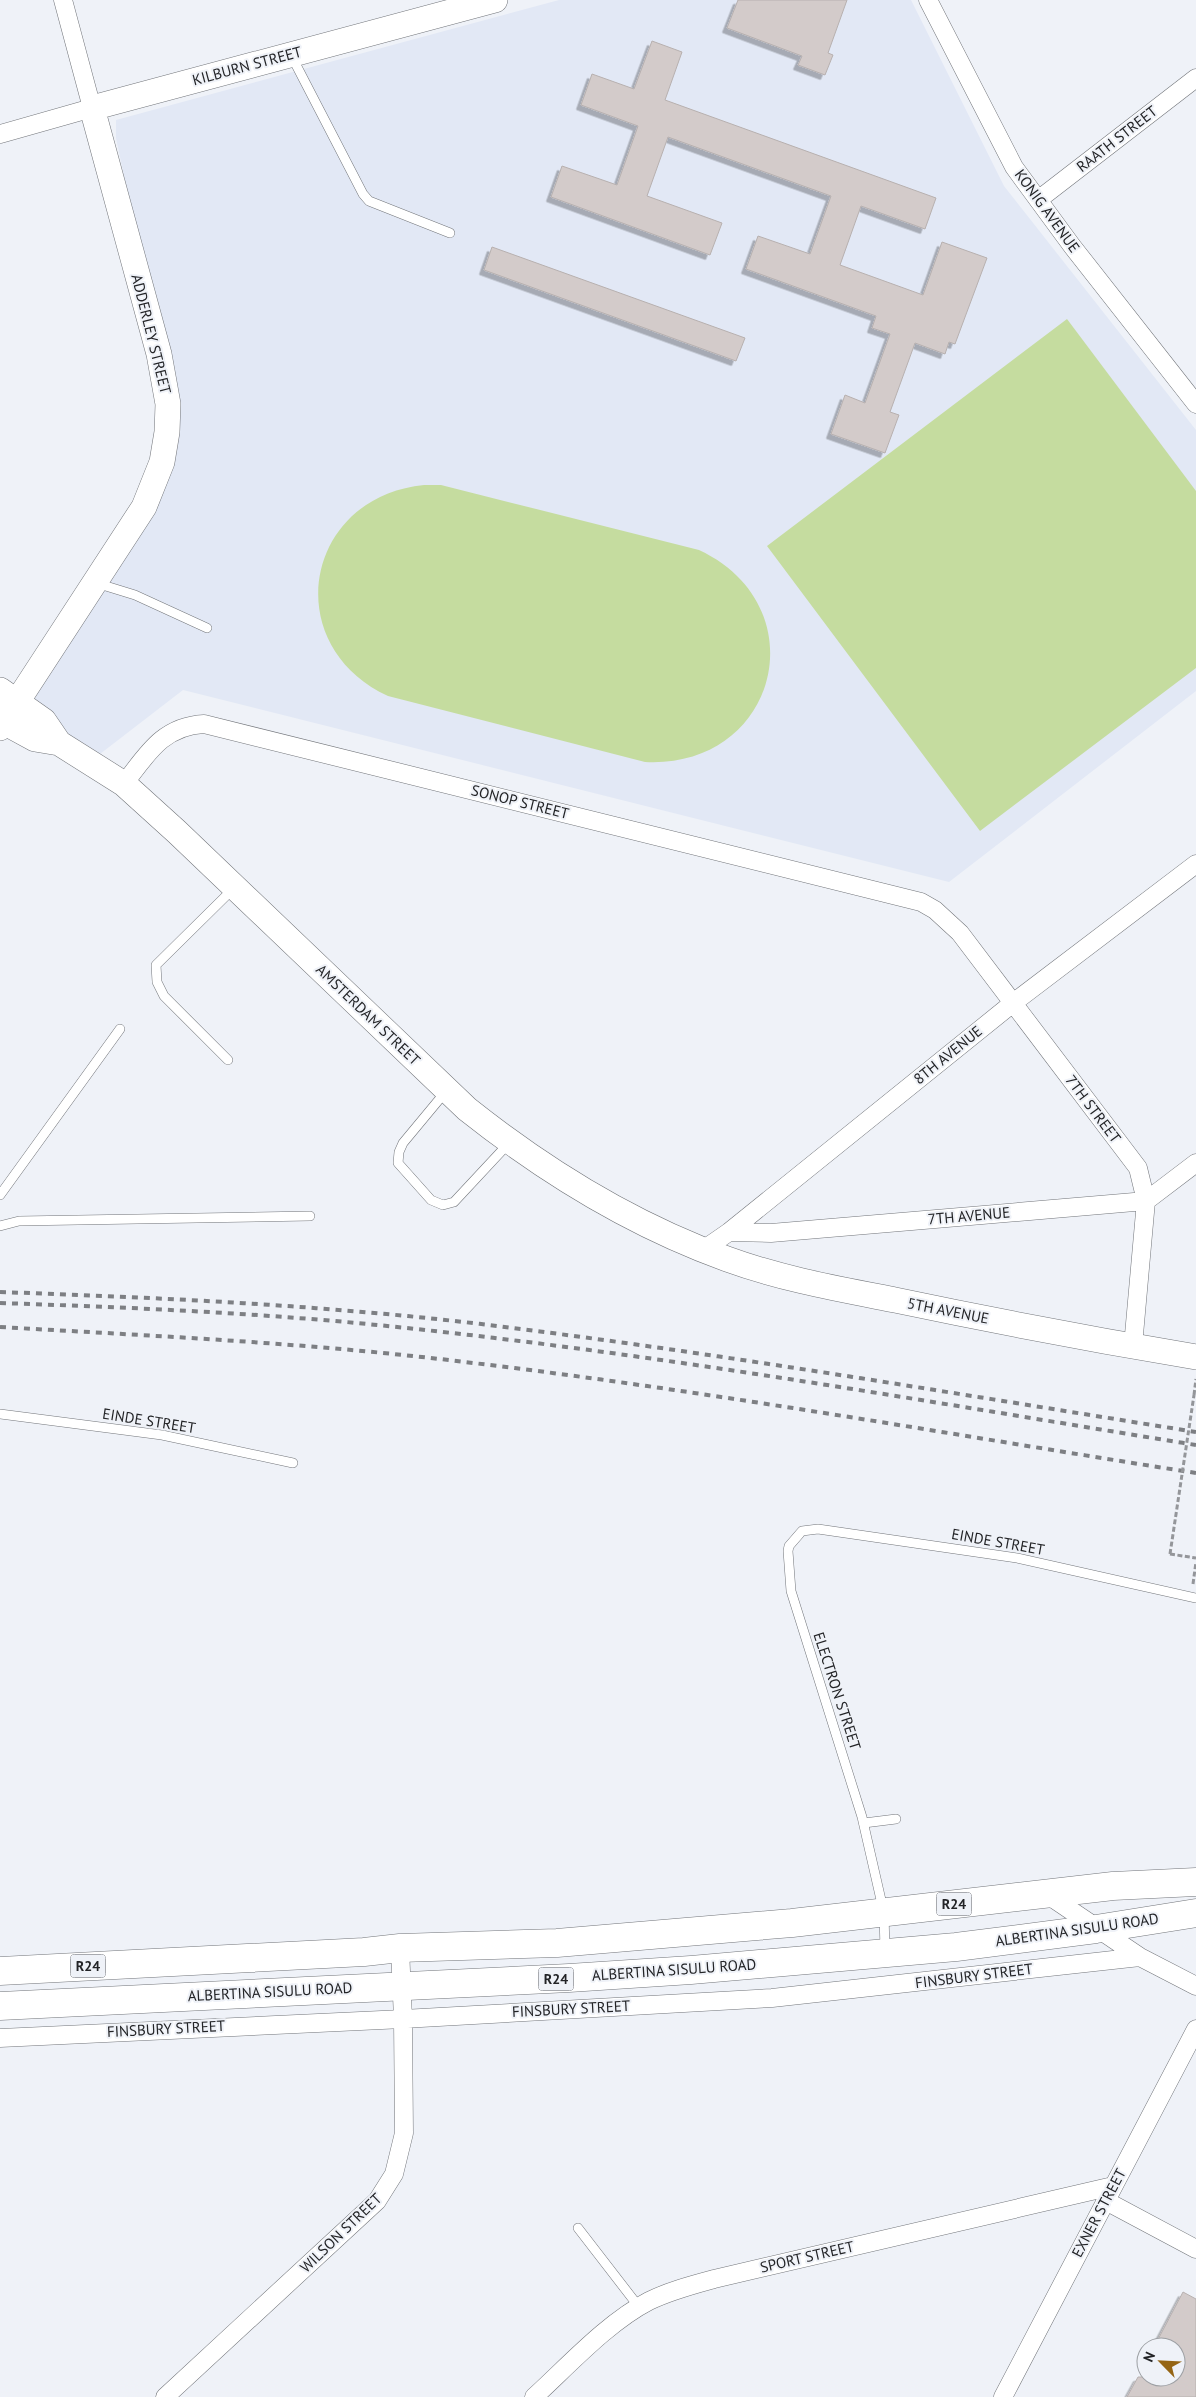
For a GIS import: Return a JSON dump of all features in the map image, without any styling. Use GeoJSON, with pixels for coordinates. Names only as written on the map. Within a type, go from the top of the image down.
{"type":"FeatureCollection","features":[{"type":"Feature","properties":{"kind":"main road","name":"R24"},"geometry":{"type":"LineString","coordinates":[[0,1971],[364,1952],[400,1948],[557,1943],[792,1924],[1113,1886],[1196,1882]]}},
{"type":"Feature","properties":{"kind":"main road","name":"ALBERTINA SISULU ROAD"},"geometry":{"type":"LineString","coordinates":[[0,2006],[653,1972],[956,1947],[1096,1929],[1196,1913]]}},
{"type":"Feature","properties":{"kind":"street"},"geometry":{"type":"LineString","coordinates":[[63,0],[92,108]]}},
{"type":"Feature","properties":{"kind":"street","name":"KILBURN STREET"},"geometry":{"type":"LineString","coordinates":[[0,134],[495,0]]}},
{"type":"Feature","properties":{"kind":"street","name":"KONIG AVENUE"},"geometry":{"type":"LineString","coordinates":[[928,0],[1014,167],[1196,404]]}},
{"type":"Feature","properties":{"kind":"street","name":"RAATH STREET"},"geometry":{"type":"LineString","coordinates":[[1038,200],[1196,78]]}},
{"type":"Feature","properties":{"kind":"street","name":"ADDERLEY STREET"},"geometry":{"type":"LineString","coordinates":[[4,712],[96,583],[144,507],[155,484],[167,432],[168,404],[158,354],[92,108]]}},
{"type":"Feature","properties":{"kind":"street","name":"AMSTERDAM STREET"},"geometry":{"type":"LineString","coordinates":[[4,712],[35,740],[59,743],[124,784],[447,1090],[509,1143],[577,1186],[672,1237],[703,1250]]}},
{"type":"Feature","properties":{"kind":"street","name":"SONOP STREET"},"geometry":{"type":"LineString","coordinates":[[124,784],[152,748],[170,733],[180,728],[204,724],[912,898],[935,910]]}},
{"type":"Feature","properties":{"kind":"street","name":"8TH AVENUE"},"geometry":{"type":"LineString","coordinates":[[703,1250],[729,1232],[1013,1003],[1196,864]]}},
{"type":"Feature","properties":{"kind":"street","name":"7TH STREET"},"geometry":{"type":"LineString","coordinates":[[935,910],[960,933],[1138,1168],[1146,1201],[1133,1346]]}},
{"type":"Feature","properties":{"kind":"street"},"geometry":{"type":"LineString","coordinates":[[1146,1201],[1196,1163]]}},
{"type":"Feature","properties":{"kind":"street","name":"7TH AVENUE"},"geometry":{"type":"LineString","coordinates":[[729,1232],[771,1234],[1146,1201]]}},
{"type":"Feature","properties":{"kind":"street","name":"5TH AVENUE"},"geometry":{"type":"LineString","coordinates":[[703,1250],[776,1275],[810,1283],[958,1314],[1196,1357]]}},
{"type":"Feature","properties":{"kind":"street"},"geometry":{"type":"LineString","coordinates":[[1045,1893],[1140,1957],[1196,1986]]}},
{"type":"Feature","properties":{"kind":"street","name":"WILSON STREET"},"geometry":{"type":"LineString","coordinates":[[165,2397],[385,2191],[394,2174],[404,2133],[400,1948]]}},
{"type":"Feature","properties":{"kind":"street","name":"FINSBURY STREET"},"geometry":{"type":"LineString","coordinates":[[0,2038],[403,2019],[772,1998],[1140,1957]]}},
{"type":"Feature","properties":{"kind":"street","name":"EXNER STREET"},"geometry":{"type":"LineString","coordinates":[[1003,2397],[1196,2029]]}},
{"type":"Feature","properties":{"kind":"street"},"geometry":{"type":"LineString","coordinates":[[1109,2193],[1196,2249]]}},
{"type":"Feature","properties":{"kind":"street","name":"SPORT STREET"},"geometry":{"type":"LineString","coordinates":[[534,2397],[583,2351],[639,2307],[670,2292],[714,2279],[1109,2193]]}},
{"type":"Feature","properties":{"kind":"lane"},"geometry":{"type":"LineString","coordinates":[[291,55],[369,201],[450,233]]}},
{"type":"Feature","properties":{"kind":"lane"},"geometry":{"type":"LineString","coordinates":[[96,583],[135,595],[207,628]]}},
{"type":"Feature","properties":{"kind":"lane"},"geometry":{"type":"LineString","coordinates":[[228,1060],[164,996],[157,982],[156,965],[235,888]]}},
{"type":"Feature","properties":{"kind":"lane"},"geometry":{"type":"LineString","coordinates":[[0,1195],[120,1029]]}},
{"type":"Feature","properties":{"kind":"lane"},"geometry":{"type":"LineString","coordinates":[[447,1090],[403,1143],[399,1152],[398,1163],[431,1200],[443,1205],[454,1202],[509,1143]]}},
{"type":"Feature","properties":{"kind":"lane"},"geometry":{"type":"LineString","coordinates":[[0,1226],[19,1221],[310,1216]]}},
{"type":"Feature","properties":{"kind":"lane","name":"EINDE STREET"},"geometry":{"type":"LineString","coordinates":[[0,1414],[162,1435],[293,1463]]}},
{"type":"Feature","properties":{"kind":"lane","name":"EINDE STREET"},"geometry":{"type":"LineString","coordinates":[[796,1536],[802,1531],[818,1528],[1008,1556],[1193,1597]]}},
{"type":"Feature","properties":{"kind":"lane","name":"ELECTRON STREET"},"geometry":{"type":"LineString","coordinates":[[796,1536],[788,1551],[791,1591],[864,1823],[884,1913],[885,1953]]}},
{"type":"Feature","properties":{"kind":"lane"},"geometry":{"type":"LineString","coordinates":[[864,1823],[896,1819]]}},
{"type":"Feature","properties":{"kind":"lane"},"geometry":{"type":"LineString","coordinates":[[578,2228],[639,2307]]}},
{"type":"Feature","properties":{"kind":"path"},"geometry":{"type":"LineString","coordinates":[[1196,1379],[1170,1554],[1196,1558]]}},
{"type":"Feature","properties":{"kind":"path"},"geometry":{"type":"LineString","coordinates":[[1193,1597],[1196,1562]]}},
{"type":"Feature","properties":{"kind":"shaded area"},"geometry":{"type":"Polygon","coordinates":[[[559,0],[911,0],[1004,186],[1196,430],[1196,691],[949,882],[183,690],[100,754],[23,712],[178,433],[116,138],[116,120],[559,0]]]}},
{"type":"Feature","properties":{"kind":"green space"},"geometry":{"type":"Polygon","coordinates":[[[1067,319],[1196,491],[1196,668],[980,831],[767,546],[1067,319]]]}},
{"type":"Feature","properties":{"kind":"green space"},"geometry":{"type":"Polygon","coordinates":[[[424,485],[441,485],[699,550],[737,575],[760,608],[770,644],[767,680],[752,713],[726,740],[690,757],[645,762],[388,696],[353,673],[330,643],[319,610],[320,576],[331,544],[352,516],[383,495],[424,485]]]}},
{"type":"Feature","properties":{"kind":"building"},"geometry":{"type":"Polygon","coordinates":[[[738,0],[847,0],[828,53],[833,55],[825,75],[798,65],[802,56],[727,28],[738,0]]]}},
{"type":"Feature","properties":{"kind":"building"},"geometry":{"type":"Polygon","coordinates":[[[652,41],[682,52],[665,100],[936,198],[925,229],[861,206],[840,265],[923,295],[942,242],[987,258],[955,344],[949,342],[945,354],[915,343],[890,412],[899,415],[885,453],[831,434],[845,395],[865,403],[890,334],[872,328],[876,316],[746,269],[758,236],[810,254],[831,196],[668,137],[647,196],[722,223],[710,255],[551,197],[562,166],[617,185],[638,126],[581,105],[592,74],[634,89],[652,41]]]}},
{"type":"Feature","properties":{"kind":"building"},"geometry":{"type":"Polygon","coordinates":[[[492,247],[745,338],[736,361],[484,270],[492,247]]]}},
{"type":"Feature","properties":{"kind":"building"},"geometry":{"type":"Polygon","coordinates":[[[1183,2292],[1196,2299],[1196,2397],[1127,2397],[1136,2381],[1136,2387],[1186,2387],[1186,2337],[1159,2337],[1183,2292]]]}},
{"type":"Feature","properties":{"kind":"railway"},"geometry":{"type":"LineString","coordinates":[[0,1292],[257,1304],[449,1320],[599,1339],[770,1364],[1196,1432]]}},
{"type":"Feature","properties":{"kind":"railway"},"geometry":{"type":"LineString","coordinates":[[0,1303],[268,1316],[462,1334],[777,1377],[1196,1445]]}},
{"type":"Feature","properties":{"kind":"railway"},"geometry":{"type":"LineString","coordinates":[[0,1327],[291,1345],[465,1362],[648,1386],[1196,1473]]}}]}
